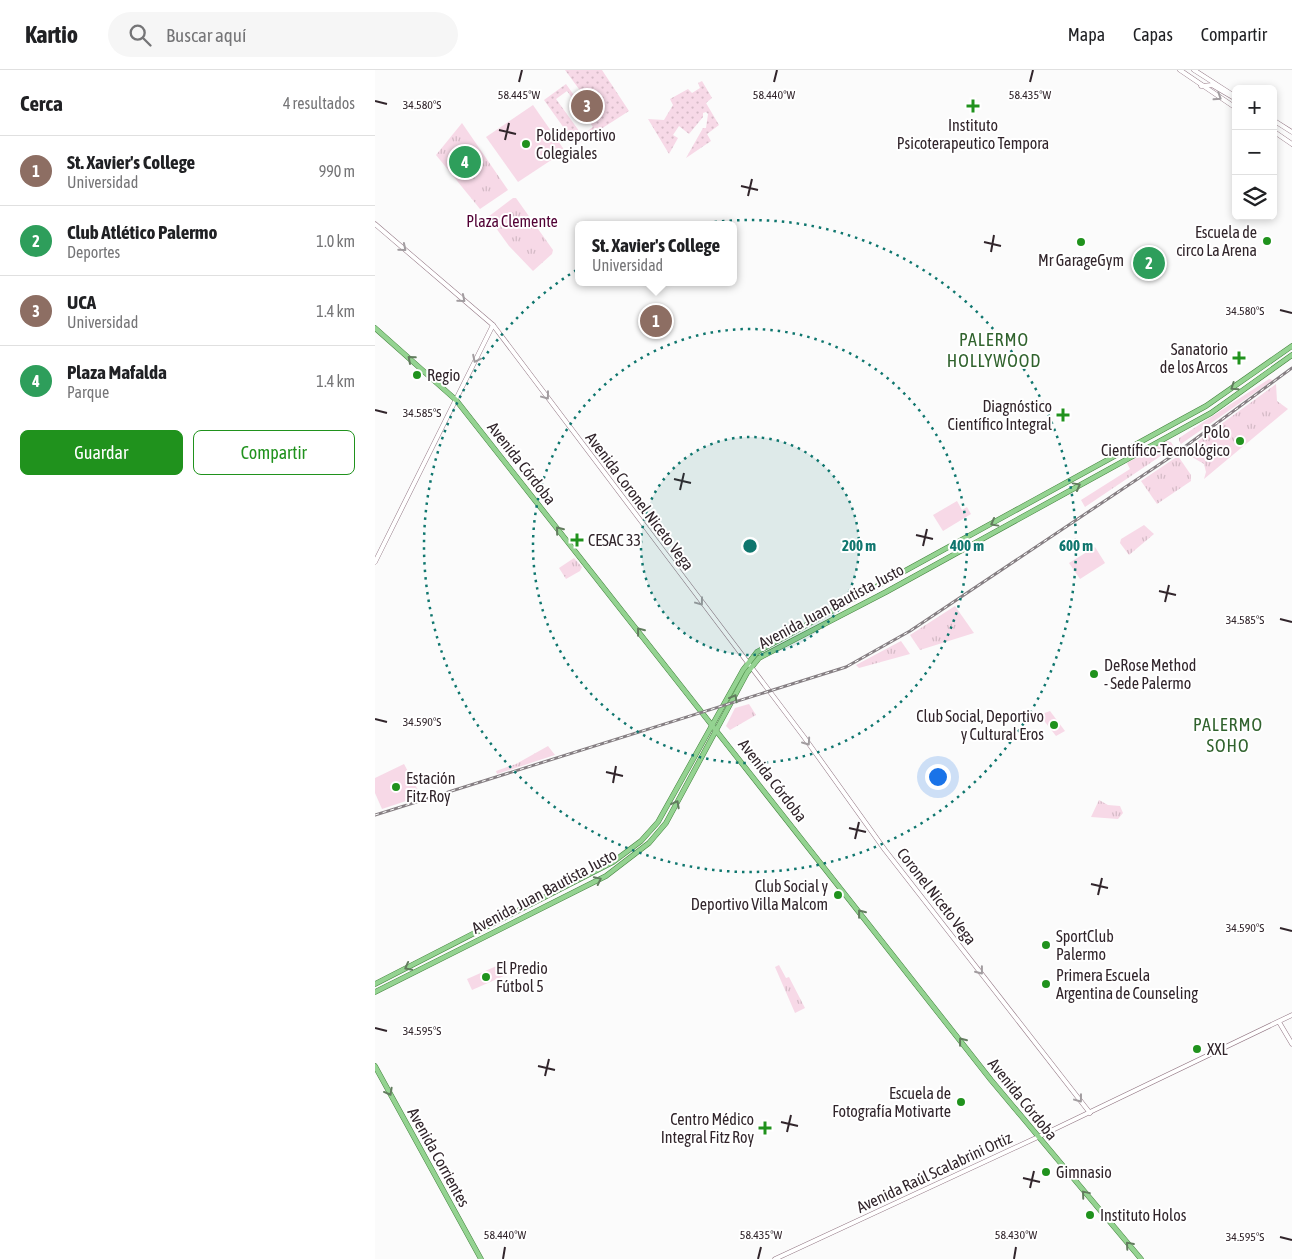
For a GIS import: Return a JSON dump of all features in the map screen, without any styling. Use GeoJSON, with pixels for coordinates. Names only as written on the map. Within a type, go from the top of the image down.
{"type":"FeatureCollection","features":[{"type":"Feature","properties":{"kind":"main road"},"geometry":{"type":"LineString","coordinates":[[1194,70],[1232,95]]}},
{"type":"Feature","properties":{"kind":"main road"},"geometry":{"type":"LineString","coordinates":[[1181,71],[1232,105]]}},
{"type":"Feature","properties":{"kind":"main road"},"geometry":{"type":"LineString","coordinates":[[1201,86],[1212,85],[1232,96]]}},
{"type":"Feature","properties":{"kind":"main road"},"geometry":{"type":"LineString","coordinates":[[1277,123],[1292,132]]}},
{"type":"Feature","properties":{"kind":"main road"},"geometry":{"type":"LineString","coordinates":[[1277,135],[1292,144]]}},
{"type":"Feature","properties":{"kind":"main road","name":"Avenida Coronel Niceto Vega"},"geometry":{"type":"LineString","coordinates":[[375,224],[493,325],[770,691]]}},
{"type":"Feature","properties":{"kind":"main road"},"geometry":{"type":"LineString","coordinates":[[375,562],[493,325]]}},
{"type":"Feature","properties":{"kind":"main road","name":"Avenida Córdoba"},"geometry":{"type":"LineString","coordinates":[[375,328],[465,410],[1038,1138],[1141,1259]]}},
{"type":"Feature","properties":{"kind":"main road","name":"Avenida Juan Bautista Justo"},"geometry":{"type":"LineString","coordinates":[[375,984],[628,852],[658,822],[712,723],[749,664],[763,649],[1173,424],[1221,396],[1292,346]]}},
{"type":"Feature","properties":{"kind":"main road","name":"Avenida Juan Bautista Justo"},"geometry":{"type":"LineString","coordinates":[[375,992],[617,869],[661,830],[717,729],[749,664],[886,592],[1211,413],[1292,354]]}},
{"type":"Feature","properties":{"kind":"main road","name":"Coronel Niceto Vega"},"geometry":{"type":"LineString","coordinates":[[770,691],[885,850],[1090,1113]]}},
{"type":"Feature","properties":{"kind":"main road","name":"Avenida Raúl Scalabrini Ortiz"},"geometry":{"type":"LineString","coordinates":[[775,1259],[1038,1138],[1292,1015]]}},
{"type":"Feature","properties":{"kind":"main road"},"geometry":{"type":"LineString","coordinates":[[1279,1022],[1292,1044]]}},
{"type":"Feature","properties":{"kind":"main road","name":"Avenida Corrientes"},"geometry":{"type":"LineString","coordinates":[[375,1066],[481,1259]]}},
{"type":"Feature","properties":{"kind":"green space"},"geometry":{"type":"Polygon","coordinates":[[[565,70],[602,70],[629,111],[576,145],[544,100],[566,84],[581,105],[587,100],[565,70]],[[567,91],[556,99],[582,135],[593,127],[567,91]]]}},
{"type":"Feature","properties":{"kind":"green space"},"geometry":{"type":"Polygon","coordinates":[[[702,81],[712,98],[706,103],[719,125],[707,134],[711,141],[686,158],[703,128],[706,128],[708,114],[706,112],[703,113],[703,117],[689,134],[679,126],[673,135],[678,138],[669,154],[648,119],[664,120],[673,105],[670,99],[688,89],[692,93],[700,88],[698,83],[702,81]]]}},
{"type":"Feature","properties":{"kind":"green space","name":"Polideportivo Colegiales"},"geometry":{"type":"Polygon","coordinates":[[[533,105],[565,151],[518,182],[486,137],[533,105]]]}},
{"type":"Feature","properties":{"kind":"green space"},"geometry":{"type":"Polygon","coordinates":[[[462,123],[508,190],[480,209],[436,155],[462,123]]]}},
{"type":"Feature","properties":{"kind":"green space","name":"Plaza Clemente"},"geometry":{"type":"Polygon","coordinates":[[[513,198],[516,198],[553,250],[552,254],[533,271],[509,246],[488,217],[513,198]]]}},
{"type":"Feature","properties":{"kind":"green space"},"geometry":{"type":"Polygon","coordinates":[[[1145,248],[1161,273],[1153,278],[1137,253],[1145,248]]]}},
{"type":"Feature","properties":{"kind":"green space"},"geometry":{"type":"Polygon","coordinates":[[[1269,379],[1273,380],[1181,444],[1179,438],[1269,379]]]}},
{"type":"Feature","properties":{"kind":"green space"},"geometry":{"type":"Polygon","coordinates":[[[1276,384],[1277,401],[1288,409],[1204,479],[1206,472],[1204,464],[1192,457],[1187,449],[1276,384]]]}},
{"type":"Feature","properties":{"kind":"green space"},"geometry":{"type":"Polygon","coordinates":[[[1166,441],[1171,442],[1174,447],[1085,507],[1081,500],[1130,469],[1127,463],[1166,441]]]}},
{"type":"Feature","properties":{"kind":"green space"},"geometry":{"type":"Polygon","coordinates":[[[1178,456],[1191,475],[1191,481],[1157,504],[1141,481],[1178,456]]]}},
{"type":"Feature","properties":{"kind":"green space"},"geometry":{"type":"Polygon","coordinates":[[[957,501],[962,510],[967,507],[971,514],[943,531],[933,515],[957,501]]]}},
{"type":"Feature","properties":{"kind":"green space"},"geometry":{"type":"Polygon","coordinates":[[[1144,525],[1154,534],[1129,555],[1120,543],[1121,539],[1144,525]]]}},
{"type":"Feature","properties":{"kind":"green space"},"geometry":{"type":"Polygon","coordinates":[[[1095,547],[1105,563],[1080,579],[1069,563],[1095,547]]]}},
{"type":"Feature","properties":{"kind":"green space"},"geometry":{"type":"Polygon","coordinates":[[[574,558],[582,567],[580,571],[566,579],[559,568],[574,558]]]}},
{"type":"Feature","properties":{"kind":"green space"},"geometry":{"type":"Polygon","coordinates":[[[955,606],[974,633],[920,650],[910,635],[955,606]]]}},
{"type":"Feature","properties":{"kind":"green space"},"geometry":{"type":"Polygon","coordinates":[[[901,641],[910,654],[859,668],[856,665],[901,641]]]}},
{"type":"Feature","properties":{"kind":"green space"},"geometry":{"type":"Polygon","coordinates":[[[749,704],[756,715],[730,730],[726,726],[735,708],[749,704]]]}},
{"type":"Feature","properties":{"kind":"green space","name":"Club Social, Deportivo y Cultural Eros"},"geometry":{"type":"Polygon","coordinates":[[[1050,711],[1065,731],[1056,736],[1042,718],[1042,714],[1050,711]]]}},
{"type":"Feature","properties":{"kind":"green space"},"geometry":{"type":"Polygon","coordinates":[[[548,746],[555,755],[497,774],[496,771],[516,764],[548,746]]]}},
{"type":"Feature","properties":{"kind":"green space","name":"Estación Fitz Roy"},"geometry":{"type":"Polygon","coordinates":[[[404,764],[421,796],[382,809],[375,793],[375,778],[404,764]]]}},
{"type":"Feature","properties":{"kind":"green space"},"geometry":{"type":"Polygon","coordinates":[[[1099,800],[1108,805],[1120,806],[1123,813],[1118,819],[1091,817],[1099,800]]]}},
{"type":"Feature","properties":{"kind":"green space","name":"El Predio Fútbol 5"},"geometry":{"type":"Polygon","coordinates":[[[501,964],[506,975],[472,990],[467,979],[501,964]]]}},
{"type":"Feature","properties":{"kind":"green space"},"geometry":{"type":"Polygon","coordinates":[[[779,965],[786,978],[789,977],[805,1008],[795,1013],[775,967],[779,965]]]}},
{"type":"Feature","properties":{"kind":"railway"},"geometry":{"type":"LineString","coordinates":[[375,815],[846,667],[910,631],[1175,454],[1292,368]]}},
{"type":"Feature","properties":{"kind":"place","name":"UCA"},"geometry":{"type":"Point","coordinates":[587,106]}},
{"type":"Feature","properties":{"kind":"place","name":"Instituto Psicoterapeutico Tempora"},"geometry":{"type":"Point","coordinates":[973,106]}},
{"type":"Feature","properties":{"kind":"place","name":"Polideportivo Colegiales"},"geometry":{"type":"Point","coordinates":[526,144]}},
{"type":"Feature","properties":{"kind":"place","name":"Plaza Mafalda"},"geometry":{"type":"Point","coordinates":[465,162]}},
{"type":"Feature","properties":{"kind":"place","name":"Escuela de circo La Arena"},"geometry":{"type":"Point","coordinates":[1267,241]}},
{"type":"Feature","properties":{"kind":"place","name":"Mr GarageGym"},"geometry":{"type":"Point","coordinates":[1081,242]}},
{"type":"Feature","properties":{"kind":"place","name":"Club Atlético Palermo"},"geometry":{"type":"Point","coordinates":[1149,263]}},
{"type":"Feature","properties":{"kind":"place","name":"St. Xavier's College"},"geometry":{"type":"Point","coordinates":[656,321]}},
{"type":"Feature","properties":{"kind":"place","name":"Sanatorio de los Arcos"},"geometry":{"type":"Point","coordinates":[1239,358]}},
{"type":"Feature","properties":{"kind":"place","name":"Regio"},"geometry":{"type":"Point","coordinates":[417,375]}},
{"type":"Feature","properties":{"kind":"place","name":"Diagnóstico Científico Integral"},"geometry":{"type":"Point","coordinates":[1063,415]}},
{"type":"Feature","properties":{"kind":"place","name":"Polo Científico-Tecnológico"},"geometry":{"type":"Point","coordinates":[1240,441]}},
{"type":"Feature","properties":{"kind":"place","name":"CESAC 33"},"geometry":{"type":"Point","coordinates":[577,540]}},
{"type":"Feature","properties":{"kind":"place","name":"DeRose Method - Sede Palermo"},"geometry":{"type":"Point","coordinates":[1094,674]}},
{"type":"Feature","properties":{"kind":"place","name":"Club Social, Deportivo y Cultural Eros"},"geometry":{"type":"Point","coordinates":[1054,725]}},
{"type":"Feature","properties":{"kind":"place","name":"Estación Fitz Roy"},"geometry":{"type":"Point","coordinates":[396,787]}},
{"type":"Feature","properties":{"kind":"place","name":"Club Social y Deportivo Villa Malcom"},"geometry":{"type":"Point","coordinates":[838,895]}},
{"type":"Feature","properties":{"kind":"place","name":"SportClub Palermo"},"geometry":{"type":"Point","coordinates":[1046,945]}},
{"type":"Feature","properties":{"kind":"place","name":"El Predio Fútbol 5"},"geometry":{"type":"Point","coordinates":[486,977]}},
{"type":"Feature","properties":{"kind":"place","name":"Primera Escuela Argentina de Counseling"},"geometry":{"type":"Point","coordinates":[1046,984]}},
{"type":"Feature","properties":{"kind":"place","name":"XXL"},"geometry":{"type":"Point","coordinates":[1197,1049]}},
{"type":"Feature","properties":{"kind":"place","name":"Escuela de Fotografía Motivarte"},"geometry":{"type":"Point","coordinates":[961,1102]}},
{"type":"Feature","properties":{"kind":"place","name":"Centro Médico Integral Fitz Roy"},"geometry":{"type":"Point","coordinates":[765,1128]}},
{"type":"Feature","properties":{"kind":"place","name":"Gimnasio"},"geometry":{"type":"Point","coordinates":[1046,1172]}},
{"type":"Feature","properties":{"kind":"place","name":"Instituto Holos"},"geometry":{"type":"Point","coordinates":[1090,1215]}},
{"type":"Feature","properties":{"kind":"district","name":"PALERMO HOLLYWOOD"},"geometry":{"type":"Point","coordinates":[994,349]}},
{"type":"Feature","properties":{"kind":"district","name":"PALERMO SOHO"},"geometry":{"type":"Point","coordinates":[1228,734]}}]}
